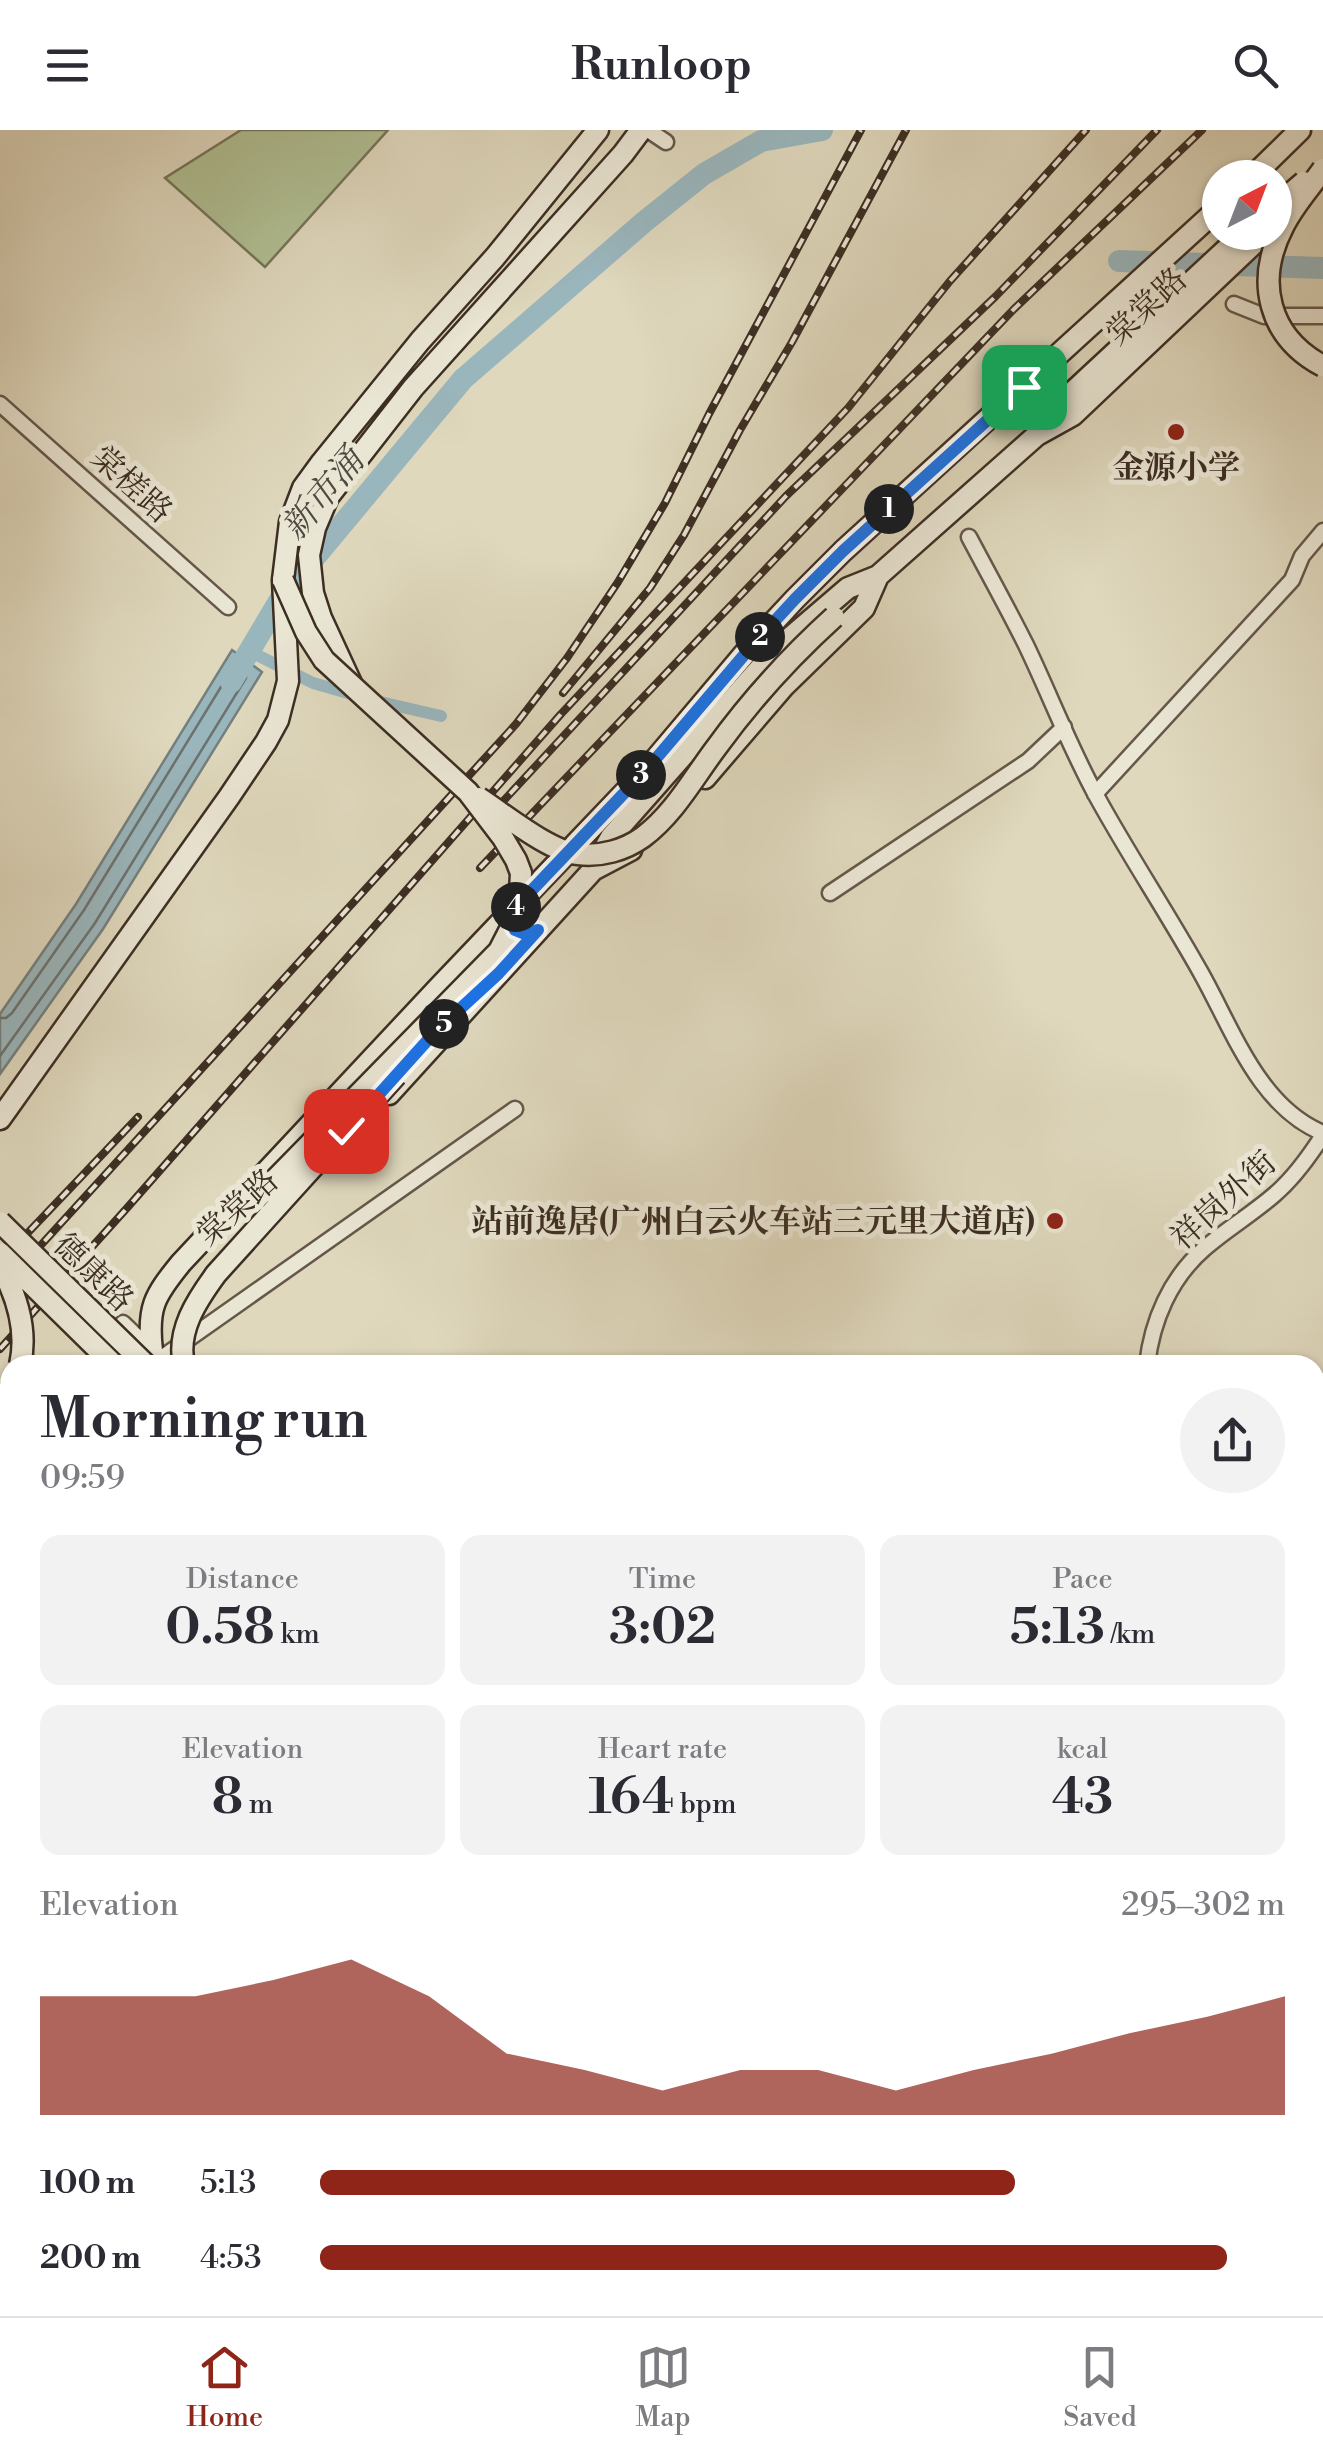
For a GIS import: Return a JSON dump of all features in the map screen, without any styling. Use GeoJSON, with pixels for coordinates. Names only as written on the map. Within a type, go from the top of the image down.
{"type":"FeatureCollection","features":[{"type":"Feature","properties":{"kind":"street"},"geometry":{"type":"LineString","coordinates":[[0,1119],[278,720],[288,681],[284,580],[290,522],[304,488],[420,341],[598,130]]}},
{"type":"Feature","properties":{"kind":"street"},"geometry":{"type":"LineString","coordinates":[[351,683],[320,618],[309,554],[328,497],[412,388],[644,130],[666,142]]}},
{"type":"Feature","properties":{"kind":"street"},"geometry":{"type":"LineString","coordinates":[[1269,160],[1300,130]]}},
{"type":"Feature","properties":{"kind":"street"},"geometry":{"type":"LineString","coordinates":[[1292,198],[1323,165]]}},
{"type":"Feature","properties":{"kind":"street"},"geometry":{"type":"LineString","coordinates":[[1323,165],[1282,226],[1268,274],[1271,304],[1286,336],[1306,357],[1323,366]]}},
{"type":"Feature","properties":{"kind":"street"},"geometry":{"type":"LineString","coordinates":[[1292,203],[1323,181]]}},
{"type":"Feature","properties":{"kind":"street","name":"棠棠路"},"geometry":{"type":"LineString","coordinates":[[162,1355],[149,1322],[160,1290],[181,1263],[648,768],[795,599],[1202,224]]}},
{"type":"Feature","properties":{"kind":"street"},"geometry":{"type":"LineString","coordinates":[[1037,435],[1072,392],[1238,250]]}},
{"type":"Feature","properties":{"kind":"street","name":"棠棠路"},"geometry":{"type":"LineString","coordinates":[[164,1355],[187,1303],[204,1277],[224,1257],[275,1220],[593,870],[649,840],[668,822],[784,686],[864,608],[878,576],[1037,435],[1074,415],[1200,296],[1242,250]]}},
{"type":"Feature","properties":{"kind":"street"},"geometry":{"type":"LineString","coordinates":[[1234,304],[1264,316],[1323,316]]}},
{"type":"Feature","properties":{"kind":"street","name":"棠槎路"},"geometry":{"type":"LineString","coordinates":[[0,404],[228,607]]}},
{"type":"Feature","properties":{"kind":"street"},"geometry":{"type":"LineString","coordinates":[[1095,794],[1292,580],[1302,556],[1323,531]]}},
{"type":"Feature","properties":{"kind":"street"},"geometry":{"type":"LineString","coordinates":[[970,537],[1095,794],[1249,1062],[1289,1112],[1323,1134]]}},
{"type":"Feature","properties":{"kind":"street"},"geometry":{"type":"LineString","coordinates":[[284,580],[306,632],[324,660],[468,792],[548,843],[575,854],[608,854],[643,837],[677,802],[745,710],[810,639],[878,576]]}},
{"type":"Feature","properties":{"kind":"street"},"geometry":{"type":"LineString","coordinates":[[593,870],[611,837],[761,667],[848,588],[878,576]]}},
{"type":"Feature","properties":{"kind":"street"},"geometry":{"type":"LineString","coordinates":[[830,894],[1028,761],[1064,727]]}},
{"type":"Feature","properties":{"kind":"street"},"geometry":{"type":"LineString","coordinates":[[181,1263],[256,1199],[499,951],[515,922],[521,873],[503,838],[468,792]]}},
{"type":"Feature","properties":{"kind":"street"},"geometry":{"type":"LineString","coordinates":[[515,908],[511,922],[515,930],[525,934],[538,930]]}},
{"type":"Feature","properties":{"kind":"street"},"geometry":{"type":"LineString","coordinates":[[182,1355],[195,1303],[216,1274],[435,1032],[498,974]]}},
{"type":"Feature","properties":{"kind":"street"},"geometry":{"type":"LineString","coordinates":[[166,1355],[515,1109]]}},
{"type":"Feature","properties":{"kind":"street","name":"祥岗外街"},"geometry":{"type":"LineString","coordinates":[[1149,1355],[1157,1318],[1184,1270],[1206,1247],[1284,1186],[1323,1134]]}},
{"type":"Feature","properties":{"kind":"street","name":"德康路"},"geometry":{"type":"LineString","coordinates":[[0,1222],[161,1355]]}},
{"type":"Feature","properties":{"kind":"street","name":"德康路"},"geometry":{"type":"LineString","coordinates":[[0,1253],[104,1355]]}},
{"type":"Feature","properties":{"kind":"street"},"geometry":{"type":"LineString","coordinates":[[0,1264],[42,1295]]}},
{"type":"Feature","properties":{"kind":"street"},"geometry":{"type":"LineString","coordinates":[[0,1264],[17,1301],[22,1355]]}},
{"type":"Feature","properties":{"kind":"street"},"geometry":{"type":"LineString","coordinates":[[123,1323],[161,1355]]}},
{"type":"Feature","properties":{"kind":"green space"},"geometry":{"type":"Polygon","coordinates":[[[241,130],[388,130],[265,267],[165,178],[241,130]]]}},
{"type":"Feature","properties":{"kind":"water"},"geometry":{"type":"Polygon","coordinates":[[[232,650],[262,672],[103,929],[0,1074],[0,1014],[76,904],[232,650]]]}},
{"type":"Feature","properties":{"kind":"waterway","name":"新市涌"},"geometry":{"type":"LineString","coordinates":[[231,682],[281,598],[463,379],[704,174],[761,141],[822,130]]}},
{"type":"Feature","properties":{"kind":"waterway","name":"新市涌"},"geometry":{"type":"LineString","coordinates":[[1119,261],[1323,268]]}},
{"type":"Feature","properties":{"kind":"waterway"},"geometry":{"type":"LineString","coordinates":[[249,651],[313,683],[441,716]]}},
{"type":"Feature","properties":{"kind":"railway"},"geometry":{"type":"LineString","coordinates":[[0,1290],[516,724],[567,658],[665,503],[861,130]]}},
{"type":"Feature","properties":{"kind":"railway"},"geometry":{"type":"LineString","coordinates":[[563,693],[650,588],[684,535],[906,130]]}},
{"type":"Feature","properties":{"kind":"railway"},"geometry":{"type":"LineString","coordinates":[[0,1349],[561,714],[848,408],[950,281],[1086,130]]}},
{"type":"Feature","properties":{"kind":"railway"},"geometry":{"type":"LineString","coordinates":[[495,810],[786,496],[996,296],[1157,130]]}},
{"type":"Feature","properties":{"kind":"railway"},"geometry":{"type":"LineString","coordinates":[[480,868],[1014,309],[1202,130]]}},
{"type":"Feature","properties":{"kind":"railway"},"geometry":{"type":"LineString","coordinates":[[0,1262],[138,1117]]}},
{"type":"Feature","properties":{"kind":"place","name":"金源小学"},"geometry":{"type":"Point","coordinates":[1176,432]}},
{"type":"Feature","properties":{"kind":"place","name":"站前逸居(广州白云火车站三元里大道店)"},"geometry":{"type":"Point","coordinates":[1055,1221]}},
{"type":"Feature","properties":{"kind":"route"},"geometry":{"type":"LineString","coordinates":[[346,1131],[435,1032],[498,974],[538,930],[525,934],[515,930],[511,922],[515,908],[648,768],[750,648],[843,551],[1024,387]]}}]}
